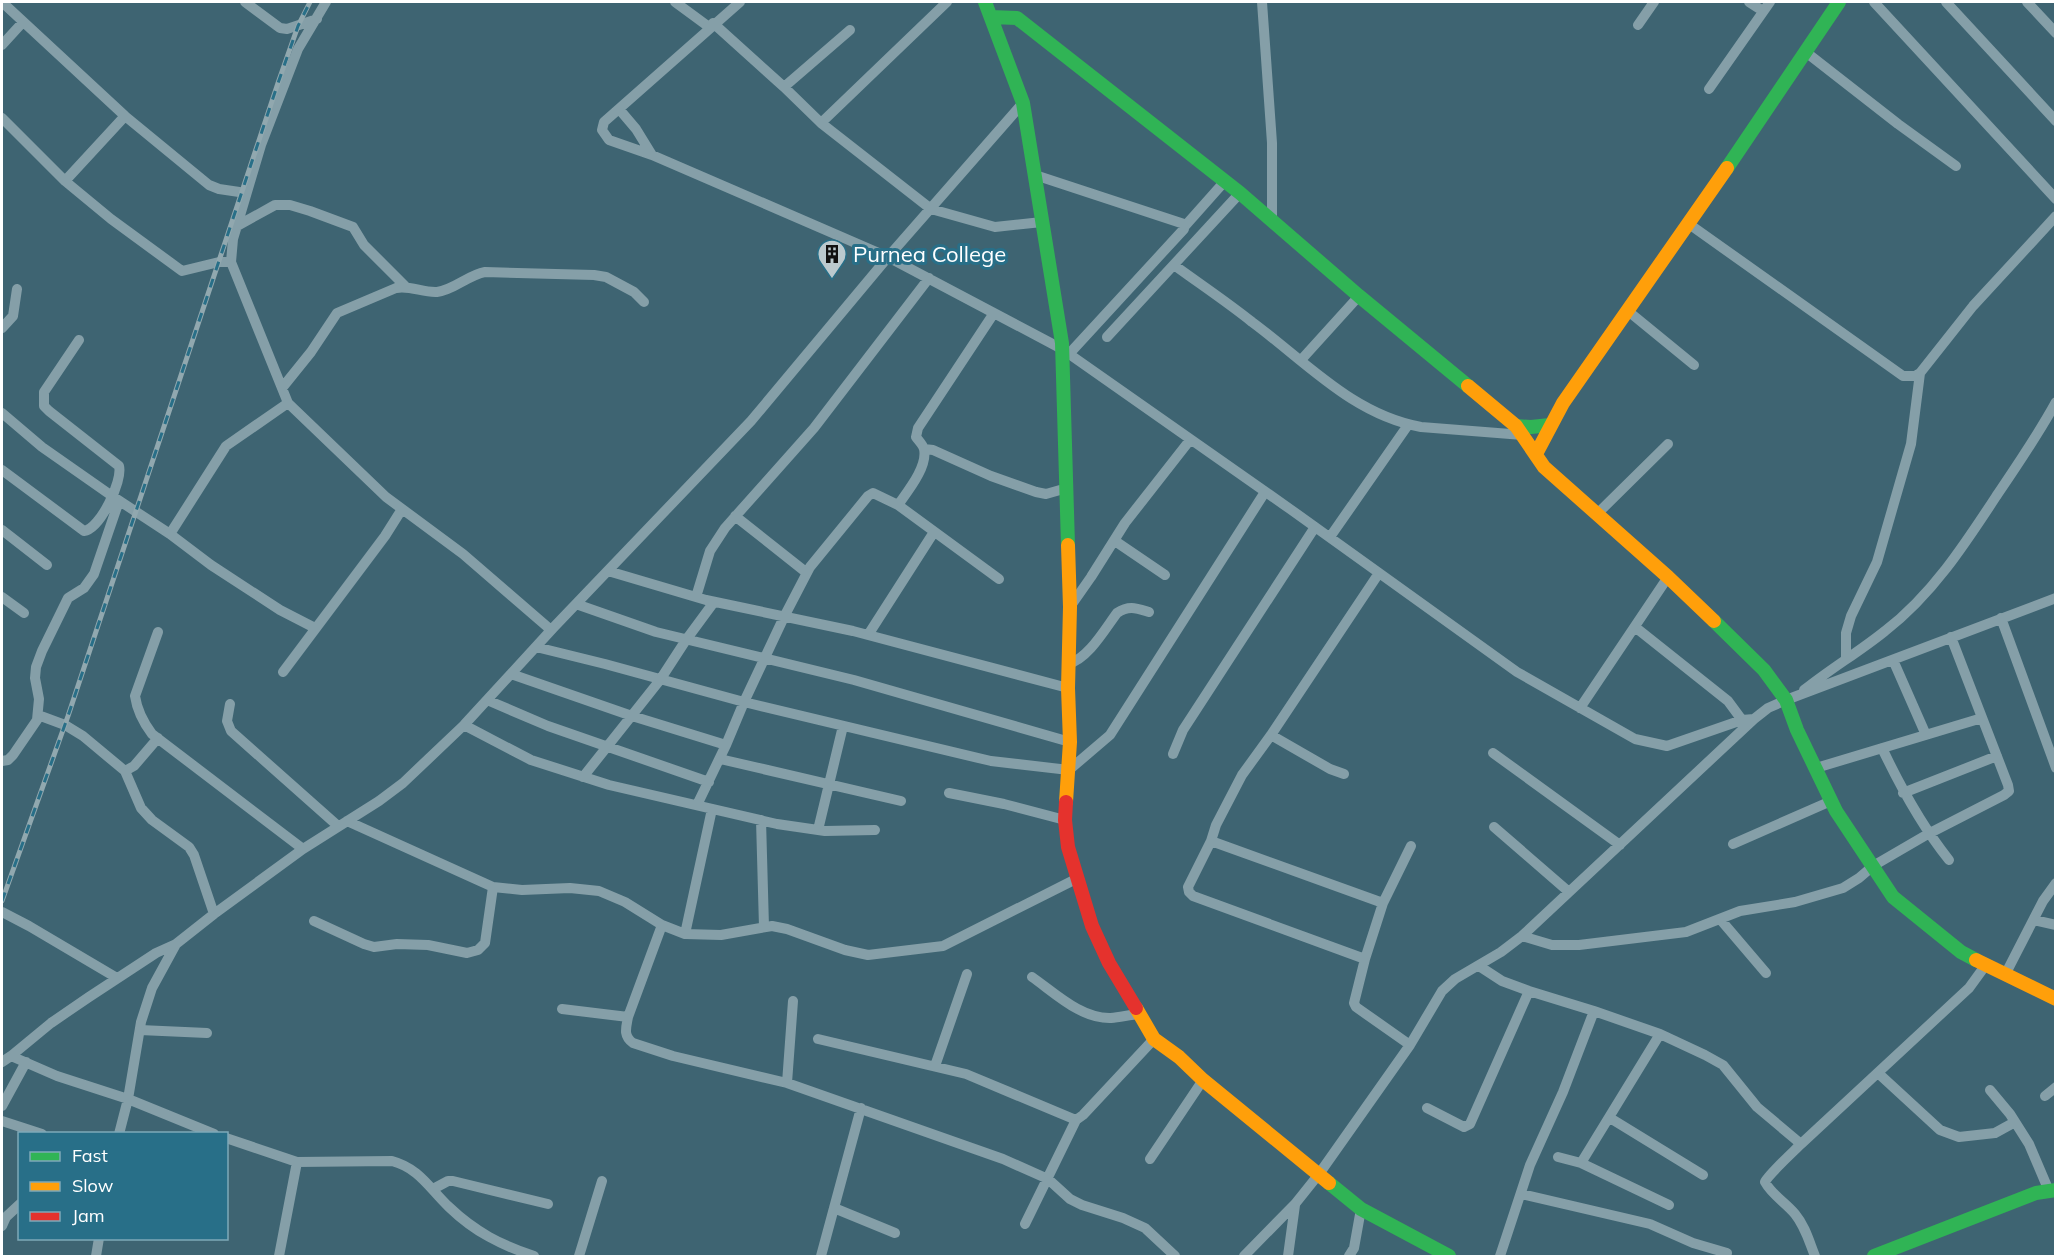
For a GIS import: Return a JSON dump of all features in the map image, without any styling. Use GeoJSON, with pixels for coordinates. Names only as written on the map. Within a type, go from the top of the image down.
{"type":"FeatureCollection","features":[{"type":"Feature","properties":{"kind":"street"},"geometry":{"type":"LineString","coordinates":[[2,2],[125,116],[209,185],[246,193]]}},
{"type":"Feature","properties":{"kind":"street"},"geometry":{"type":"LineString","coordinates":[[245,2],[264,17],[287,29],[317,19]]}},
{"type":"Feature","properties":{"kind":"street"},"geometry":{"type":"LineString","coordinates":[[326,2],[298,49],[261,145],[237,226],[231,262],[288,403],[386,497],[463,554],[551,630]]}},
{"type":"Feature","properties":{"kind":"street"},"geometry":{"type":"LineString","coordinates":[[675,2],[711,25],[784,87],[820,123],[931,209],[995,227],[1042,222]]}},
{"type":"Feature","properties":{"kind":"street"},"geometry":{"type":"LineString","coordinates":[[740,2],[711,25],[604,122],[602,130],[609,140],[652,155],[888,257],[1066,351],[1517,672],[1635,739],[1667,746],[1742,720],[1754,719]]}},
{"type":"Feature","properties":{"kind":"street"},"geometry":{"type":"LineString","coordinates":[[820,123],[947,2]]}},
{"type":"Feature","properties":{"kind":"street"},"geometry":{"type":"LineString","coordinates":[[985,2],[1023,103],[1066,351],[1070,742],[1065,820],[1068,847],[1092,926],[1109,963],[1154,1039],[1179,1057],[1203,1080],[1361,1209],[1449,1257]]}},
{"type":"Feature","properties":{"kind":"street"},"geometry":{"type":"LineString","coordinates":[[1262,2],[1272,143],[1272,220]]}},
{"type":"Feature","properties":{"kind":"street"},"geometry":{"type":"LineString","coordinates":[[1638,25],[1654,2]]}},
{"type":"Feature","properties":{"kind":"street"},"geometry":{"type":"LineString","coordinates":[[1749,2],[1763,11]]}},
{"type":"Feature","properties":{"kind":"street"},"geometry":{"type":"LineString","coordinates":[[1709,89],[1770,2]]}},
{"type":"Feature","properties":{"kind":"street"},"geometry":{"type":"LineString","coordinates":[[1536,454],[1563,403],[1689,224],[1839,2]]}},
{"type":"Feature","properties":{"kind":"street"},"geometry":{"type":"LineString","coordinates":[[1874,2],[2055,199]]}},
{"type":"Feature","properties":{"kind":"street"},"geometry":{"type":"LineString","coordinates":[[1946,2],[2055,121]]}},
{"type":"Feature","properties":{"kind":"street"},"geometry":{"type":"LineString","coordinates":[[2027,2],[2055,33]]}},
{"type":"Feature","properties":{"kind":"street"},"geometry":{"type":"LineString","coordinates":[[991,17],[1017,18],[1240,193],[1520,430],[1544,467],[1668,578],[1791,698],[1816,768],[1831,801],[1893,897],[1961,952],[2055,999]]}},
{"type":"Feature","properties":{"kind":"street"},"geometry":{"type":"LineString","coordinates":[[2,45],[23,22]]}},
{"type":"Feature","properties":{"kind":"street"},"geometry":{"type":"LineString","coordinates":[[784,87],[850,30]]}},
{"type":"Feature","properties":{"kind":"street"},"geometry":{"type":"LineString","coordinates":[[1807,52],[1898,124],[1956,166]]}},
{"type":"Feature","properties":{"kind":"street"},"geometry":{"type":"LineString","coordinates":[[6,1059],[51,1023],[156,952],[176,944],[303,849],[379,801],[403,783],[464,725],[551,630],[751,421],[888,257],[1023,103]]}},
{"type":"Feature","properties":{"kind":"street"},"geometry":{"type":"LineString","coordinates":[[619,109],[636,129],[652,155]]}},
{"type":"Feature","properties":{"kind":"street"},"geometry":{"type":"LineString","coordinates":[[65,181],[125,116]]}},
{"type":"Feature","properties":{"kind":"street"},"geometry":{"type":"LineString","coordinates":[[2,118],[65,181],[111,219],[182,271],[219,262],[231,262]]}},
{"type":"Feature","properties":{"kind":"street"},"geometry":{"type":"LineString","coordinates":[[1035,175],[1182,222],[1185,226]]}},
{"type":"Feature","properties":{"kind":"street"},"geometry":{"type":"LineString","coordinates":[[1066,351],[1184,229],[1225,181]]}},
{"type":"Feature","properties":{"kind":"street"},"geometry":{"type":"LineString","coordinates":[[1107,337],[1240,193]]}},
{"type":"Feature","properties":{"kind":"street"},"geometry":{"type":"LineString","coordinates":[[237,226],[275,205],[290,205],[310,211],[353,227],[364,245],[405,286]]}},
{"type":"Feature","properties":{"kind":"street"},"geometry":{"type":"LineString","coordinates":[[1846,658],[1846,633],[1851,616],[1877,562],[1911,444],[1920,374],[1973,306],[2055,216]]}},
{"type":"Feature","properties":{"kind":"street"},"geometry":{"type":"LineString","coordinates":[[1689,224],[1903,376],[1920,374]]}},
{"type":"Feature","properties":{"kind":"street"},"geometry":{"type":"LineString","coordinates":[[1174,265],[1252,321],[1348,398],[1372,411],[1408,425],[1439,430],[1520,430],[1550,425]]}},
{"type":"Feature","properties":{"kind":"street"},"geometry":{"type":"LineString","coordinates":[[282,388],[338,314],[381,293],[405,286],[436,292],[443,291],[478,273],[485,272],[594,274],[616,281],[634,292],[644,302]]}},
{"type":"Feature","properties":{"kind":"street"},"geometry":{"type":"LineString","coordinates":[[696,597],[710,551],[725,528],[814,428],[929,278]]}},
{"type":"Feature","properties":{"kind":"street"},"geometry":{"type":"LineString","coordinates":[[2,328],[13,316],[17,289]]}},
{"type":"Feature","properties":{"kind":"street"},"geometry":{"type":"LineString","coordinates":[[1300,360],[1359,296]]}},
{"type":"Feature","properties":{"kind":"street"},"geometry":{"type":"LineString","coordinates":[[1628,311],[1694,365]]}},
{"type":"Feature","properties":{"kind":"street"},"geometry":{"type":"LineString","coordinates":[[898,505],[918,477],[923,459],[924,449],[916,437],[918,428],[994,313]]}},
{"type":"Feature","properties":{"kind":"street"},"geometry":{"type":"LineString","coordinates":[[2,760],[8,760],[13,755],[37,720],[39,699],[35,678],[36,667],[68,598],[84,588],[94,574],[115,499],[119,466],[49,411],[43,399],[44,392],[79,340]]}},
{"type":"Feature","properties":{"kind":"street"},"geometry":{"type":"LineString","coordinates":[[1791,698],[1886,631],[1929,590],[1966,543],[2042,428],[2055,402]]}},
{"type":"Feature","properties":{"kind":"street"},"geometry":{"type":"LineString","coordinates":[[170,534],[226,447],[288,403]]}},
{"type":"Feature","properties":{"kind":"street"},"geometry":{"type":"LineString","coordinates":[[2,413],[42,447],[115,499],[170,534],[211,565],[280,609],[315,628]]}},
{"type":"Feature","properties":{"kind":"street"},"geometry":{"type":"LineString","coordinates":[[1330,537],[1408,425]]}},
{"type":"Feature","properties":{"kind":"street"},"geometry":{"type":"LineString","coordinates":[[1070,607],[1125,523],[1190,440]]}},
{"type":"Feature","properties":{"kind":"street"},"geometry":{"type":"LineString","coordinates":[[1596,515],[1668,444]]}},
{"type":"Feature","properties":{"kind":"street"},"geometry":{"type":"LineString","coordinates":[[924,449],[933,450],[1036,492],[1046,494],[1067,488]]}},
{"type":"Feature","properties":{"kind":"street"},"geometry":{"type":"LineString","coordinates":[[2,470],[84,531],[89,530],[98,522],[115,499]]}},
{"type":"Feature","properties":{"kind":"street"},"geometry":{"type":"LineString","coordinates":[[536,647],[605,663],[744,702],[991,761],[1069,770],[1110,735],[1265,492]]}},
{"type":"Feature","properties":{"kind":"street"},"geometry":{"type":"LineString","coordinates":[[696,806],[720,759],[784,617],[807,573],[868,496],[873,493],[878,494],[898,505],[999,579]]}},
{"type":"Feature","properties":{"kind":"street"},"geometry":{"type":"LineString","coordinates":[[282,672],[385,536],[402,509]]}},
{"type":"Feature","properties":{"kind":"street"},"geometry":{"type":"LineString","coordinates":[[735,516],[807,573]]}},
{"type":"Feature","properties":{"kind":"street"},"geometry":{"type":"LineString","coordinates":[[1173,754],[1184,730],[1315,527]]}},
{"type":"Feature","properties":{"kind":"street"},"geometry":{"type":"LineString","coordinates":[[2,531],[47,564]]}},
{"type":"Feature","properties":{"kind":"street"},"geometry":{"type":"LineString","coordinates":[[868,635],[934,532]]}},
{"type":"Feature","properties":{"kind":"street"},"geometry":{"type":"LineString","coordinates":[[1115,541],[1165,575]]}},
{"type":"Feature","properties":{"kind":"street"},"geometry":{"type":"LineString","coordinates":[[608,571],[714,602],[868,635],[1068,688]]}},
{"type":"Feature","properties":{"kind":"street"},"geometry":{"type":"LineString","coordinates":[[1365,959],[1193,896],[1188,888],[1211,841],[1216,825],[1242,775],[1380,573]]}},
{"type":"Feature","properties":{"kind":"street"},"geometry":{"type":"LineString","coordinates":[[1580,708],[1668,578]]}},
{"type":"Feature","properties":{"kind":"street"},"geometry":{"type":"LineString","coordinates":[[2,597],[24,613]]}},
{"type":"Feature","properties":{"kind":"street"},"geometry":{"type":"LineString","coordinates":[[1244,1257],[1295,1204],[1319,1174],[1410,1045],[1442,991],[1455,979],[1502,952],[1521,936],[1754,719],[1768,708],[1791,698],[2055,598]]}},
{"type":"Feature","properties":{"kind":"street"},"geometry":{"type":"LineString","coordinates":[[583,777],[660,680],[714,602]]}},
{"type":"Feature","properties":{"kind":"street"},"geometry":{"type":"LineString","coordinates":[[576,604],[656,632],[854,680],[1070,742]]}},
{"type":"Feature","properties":{"kind":"street"},"geometry":{"type":"LineString","coordinates":[[1068,664],[1076,662],[1085,655],[1117,613],[1124,608],[1134,607],[1149,612]]}},
{"type":"Feature","properties":{"kind":"street"},"geometry":{"type":"LineString","coordinates":[[2001,618],[2052,744],[2055,768]]}},
{"type":"Feature","properties":{"kind":"street"},"geometry":{"type":"LineString","coordinates":[[1635,627],[1728,702],[1742,720]]}},
{"type":"Feature","properties":{"kind":"street"},"geometry":{"type":"LineString","coordinates":[[158,632],[135,696],[136,706],[145,724],[158,738],[303,849]]}},
{"type":"Feature","properties":{"kind":"street"},"geometry":{"type":"LineString","coordinates":[[1521,936],[1552,945],[1579,945],[1686,932],[1740,911],[1796,902],[1843,888],[1873,866],[1928,834],[2009,792],[1951,637]]}},
{"type":"Feature","properties":{"kind":"street"},"geometry":{"type":"LineString","coordinates":[[1893,660],[1926,735]]}},
{"type":"Feature","properties":{"kind":"street"},"geometry":{"type":"LineString","coordinates":[[511,674],[632,716],[726,745]]}},
{"type":"Feature","properties":{"kind":"street"},"geometry":{"type":"LineString","coordinates":[[487,700],[548,726],[709,782]]}},
{"type":"Feature","properties":{"kind":"street"},"geometry":{"type":"LineString","coordinates":[[230,704],[226,721],[231,731],[343,824],[493,887],[522,890],[570,888],[600,891],[625,902],[662,925],[685,934],[721,935],[772,926],[868,956],[943,946],[1078,878]]}},
{"type":"Feature","properties":{"kind":"street"},"geometry":{"type":"LineString","coordinates":[[38,715],[65,725],[83,736],[124,771],[141,808],[152,820],[189,847],[194,855],[214,914]]}},
{"type":"Feature","properties":{"kind":"street"},"geometry":{"type":"LineString","coordinates":[[1816,768],[1982,718]]}},
{"type":"Feature","properties":{"kind":"street"},"geometry":{"type":"LineString","coordinates":[[464,725],[531,760],[609,785],[761,820],[818,830],[875,830]]}},
{"type":"Feature","properties":{"kind":"street"},"geometry":{"type":"LineString","coordinates":[[818,830],[843,726]]}},
{"type":"Feature","properties":{"kind":"street"},"geometry":{"type":"LineString","coordinates":[[1271,735],[1330,769],[1344,774]]}},
{"type":"Feature","properties":{"kind":"street"},"geometry":{"type":"LineString","coordinates":[[124,771],[134,766],[158,738]]}},
{"type":"Feature","properties":{"kind":"street"},"geometry":{"type":"LineString","coordinates":[[1882,748],[1903,794],[1928,834],[1948,860]]}},
{"type":"Feature","properties":{"kind":"street"},"geometry":{"type":"LineString","coordinates":[[1493,753],[1620,845]]}},
{"type":"Feature","properties":{"kind":"street"},"geometry":{"type":"LineString","coordinates":[[1903,794],[1996,756]]}},
{"type":"Feature","properties":{"kind":"street"},"geometry":{"type":"LineString","coordinates":[[720,759],[901,801]]}},
{"type":"Feature","properties":{"kind":"street"},"geometry":{"type":"LineString","coordinates":[[950,793],[1065,820]]}},
{"type":"Feature","properties":{"kind":"street"},"geometry":{"type":"LineString","coordinates":[[1733,844],[1831,801]]}},
{"type":"Feature","properties":{"kind":"street"},"geometry":{"type":"LineString","coordinates":[[685,934],[712,809]]}},
{"type":"Feature","properties":{"kind":"street"},"geometry":{"type":"LineString","coordinates":[[761,820],[764,927]]}},
{"type":"Feature","properties":{"kind":"street"},"geometry":{"type":"LineString","coordinates":[[1494,827],[1569,892]]}},
{"type":"Feature","properties":{"kind":"street"},"geometry":{"type":"LineString","coordinates":[[1211,841],[1383,903]]}},
{"type":"Feature","properties":{"kind":"street"},"geometry":{"type":"LineString","coordinates":[[1410,1045],[1356,1007],[1354,1003],[1383,903],[1411,846]]}},
{"type":"Feature","properties":{"kind":"street"},"geometry":{"type":"LineString","coordinates":[[2006,973],[2043,901],[2055,883]]}},
{"type":"Feature","properties":{"kind":"street"},"geometry":{"type":"LineString","coordinates":[[314,921],[374,947],[397,944],[428,945],[467,953],[478,950],[485,943],[493,887]]}},
{"type":"Feature","properties":{"kind":"street"},"geometry":{"type":"LineString","coordinates":[[2,912],[117,978]]}},
{"type":"Feature","properties":{"kind":"street"},"geometry":{"type":"LineString","coordinates":[[1719,919],[1766,973]]}},
{"type":"Feature","properties":{"kind":"street"},"geometry":{"type":"LineString","coordinates":[[2034,920],[2055,925]]}},
{"type":"Feature","properties":{"kind":"street"},"geometry":{"type":"LineString","coordinates":[[662,925],[628,1017],[625,1033],[627,1039],[633,1043],[674,1056],[787,1083],[1003,1159],[1048,1179],[1070,1199],[1082,1206],[1123,1218],[1145,1228],[1175,1257]]}},
{"type":"Feature","properties":{"kind":"street"},"geometry":{"type":"LineString","coordinates":[[120,1132],[128,1099],[141,1022],[152,988],[176,944]]}},
{"type":"Feature","properties":{"kind":"street"},"geometry":{"type":"LineString","coordinates":[[1479,966],[1502,981],[1660,1034],[1723,1065],[1757,1107],[1801,1144]]}},
{"type":"Feature","properties":{"kind":"street"},"geometry":{"type":"LineString","coordinates":[[1815,1257],[1803,1225],[1766,1182],[1766,1179],[1968,988],[1985,966]]}},
{"type":"Feature","properties":{"kind":"street"},"geometry":{"type":"LineString","coordinates":[[935,1066],[967,974]]}},
{"type":"Feature","properties":{"kind":"street"},"geometry":{"type":"LineString","coordinates":[[1032,976],[1073,1006],[1089,1014],[1109,1018],[1139,1014]]}},
{"type":"Feature","properties":{"kind":"street"},"geometry":{"type":"LineString","coordinates":[[1426,1108],[1464,1127],[1470,1124],[1529,991]]}},
{"type":"Feature","properties":{"kind":"street"},"geometry":{"type":"LineString","coordinates":[[787,1083],[793,1001]]}},
{"type":"Feature","properties":{"kind":"street"},"geometry":{"type":"LineString","coordinates":[[562,1009],[628,1017]]}},
{"type":"Feature","properties":{"kind":"street"},"geometry":{"type":"LineString","coordinates":[[1500,1257],[1530,1165],[1563,1092],[1594,1011]]}},
{"type":"Feature","properties":{"kind":"street"},"geometry":{"type":"LineString","coordinates":[[140,1030],[207,1033]]}},
{"type":"Feature","properties":{"kind":"street"},"geometry":{"type":"LineString","coordinates":[[1581,1163],[1660,1034]]}},
{"type":"Feature","properties":{"kind":"street"},"geometry":{"type":"LineString","coordinates":[[818,1039],[966,1074],[1076,1120]]}},
{"type":"Feature","properties":{"kind":"street"},"geometry":{"type":"LineString","coordinates":[[1025,1224],[1076,1120],[1154,1039]]}},
{"type":"Feature","properties":{"kind":"street"},"geometry":{"type":"LineString","coordinates":[[6,1059],[26,1062],[57,1076],[128,1099],[210,1132]]}},
{"type":"Feature","properties":{"kind":"street"},"geometry":{"type":"LineString","coordinates":[[2,1106],[26,1062]]}},
{"type":"Feature","properties":{"kind":"street"},"geometry":{"type":"LineString","coordinates":[[1878,1073],[1940,1130],[1959,1137],[1995,1133],[2015,1122]]}},
{"type":"Feature","properties":{"kind":"street"},"geometry":{"type":"LineString","coordinates":[[1150,1159],[1203,1080]]}},
{"type":"Feature","properties":{"kind":"street"},"geometry":{"type":"LineString","coordinates":[[2045,1096],[2055,1086]]}},
{"type":"Feature","properties":{"kind":"street"},"geometry":{"type":"LineString","coordinates":[[1874,1257],[2036,1194],[2052,1191],[2029,1144],[1990,1090]]}},
{"type":"Feature","properties":{"kind":"street"},"geometry":{"type":"LineString","coordinates":[[820,1257],[861,1108]]}},
{"type":"Feature","properties":{"kind":"street"},"geometry":{"type":"LineString","coordinates":[[1610,1118],[1702,1175]]}},
{"type":"Feature","properties":{"kind":"street"},"geometry":{"type":"LineString","coordinates":[[2,1121],[36,1132]]}},
{"type":"Feature","properties":{"kind":"street"},"geometry":{"type":"LineString","coordinates":[[228,1139],[297,1162],[392,1161],[403,1163],[427,1181],[450,1208],[487,1236],[502,1245],[534,1257]]}},
{"type":"Feature","properties":{"kind":"street"},"geometry":{"type":"LineString","coordinates":[[1558,1157],[1581,1163],[1669,1204]]}},
{"type":"Feature","properties":{"kind":"street"},"geometry":{"type":"LineString","coordinates":[[279,1257],[297,1162]]}},
{"type":"Feature","properties":{"kind":"street"},"geometry":{"type":"LineString","coordinates":[[433,1189],[448,1181],[453,1181],[548,1204]]}},
{"type":"Feature","properties":{"kind":"street"},"geometry":{"type":"LineString","coordinates":[[579,1257],[602,1181]]}},
{"type":"Feature","properties":{"kind":"street"},"geometry":{"type":"LineString","coordinates":[[1521,1194],[1650,1224],[1693,1243],[1727,1253]]}},
{"type":"Feature","properties":{"kind":"street"},"geometry":{"type":"LineString","coordinates":[[1287,1257],[1295,1204]]}},
{"type":"Feature","properties":{"kind":"street"},"geometry":{"type":"LineString","coordinates":[[2,1226],[6,1217],[18,1206]]}},
{"type":"Feature","properties":{"kind":"street"},"geometry":{"type":"LineString","coordinates":[[834,1208],[896,1233]]}},
{"type":"Feature","properties":{"kind":"street"},"geometry":{"type":"LineString","coordinates":[[1349,1257],[1354,1248],[1361,1209]]}},
{"type":"Feature","properties":{"kind":"street"},"geometry":{"type":"LineString","coordinates":[[96,1257],[99,1240]]}},
{"type":"Feature","properties":{"kind":"railway"},"geometry":{"type":"LineString","coordinates":[[2,901],[68,716],[278,83],[298,26],[310,2]]}},
{"type":"Feature","properties":{"kind":"traffic: fast"},"geometry":{"type":"LineString","coordinates":[[985,2],[1023,103],[1062,343],[1068,545]]}},
{"type":"Feature","properties":{"kind":"traffic: fast"},"geometry":{"type":"LineString","coordinates":[[1727,168],[1839,2]]}},
{"type":"Feature","properties":{"kind":"traffic: fast"},"geometry":{"type":"LineString","coordinates":[[991,17],[1017,18],[1240,193],[1468,386]]}},
{"type":"Feature","properties":{"kind":"traffic: fast"},"geometry":{"type":"LineString","coordinates":[[1516,426],[1550,425]]}},
{"type":"Feature","properties":{"kind":"traffic: fast"},"geometry":{"type":"LineString","coordinates":[[1714,621],[1764,670],[1786,700],[1797,730],[1836,811],[1893,897],[1961,952],[1976,960]]}},
{"type":"Feature","properties":{"kind":"traffic: fast"},"geometry":{"type":"LineString","coordinates":[[1329,1183],[1361,1209],[1449,1256]]}},
{"type":"Feature","properties":{"kind":"traffic: fast"},"geometry":{"type":"LineString","coordinates":[[1874,1256],[2036,1193],[2056,1190]]}},
{"type":"Feature","properties":{"kind":"traffic: slow"},"geometry":{"type":"LineString","coordinates":[[1536,454],[1563,403],[1727,168]]}},
{"type":"Feature","properties":{"kind":"traffic: slow"},"geometry":{"type":"LineString","coordinates":[[1468,386],[1516,426],[1544,467],[1714,621]]}},
{"type":"Feature","properties":{"kind":"traffic: slow"},"geometry":{"type":"LineString","coordinates":[[1066,802],[1070,742],[1068,545]]}},
{"type":"Feature","properties":{"kind":"traffic: slow"},"geometry":{"type":"LineString","coordinates":[[1976,960],[2056,999]]}},
{"type":"Feature","properties":{"kind":"traffic: slow"},"geometry":{"type":"LineString","coordinates":[[1136,1008],[1154,1039],[1179,1057],[1203,1080],[1329,1183]]}},
{"type":"Feature","properties":{"kind":"traffic: jam"},"geometry":{"type":"LineString","coordinates":[[1066,802],[1068,847],[1092,926],[1109,963],[1136,1008]]}},
{"type":"Feature","properties":{"kind":"place","name":"Purnea College"},"geometry":{"type":"Point","coordinates":[832,280]}}]}
